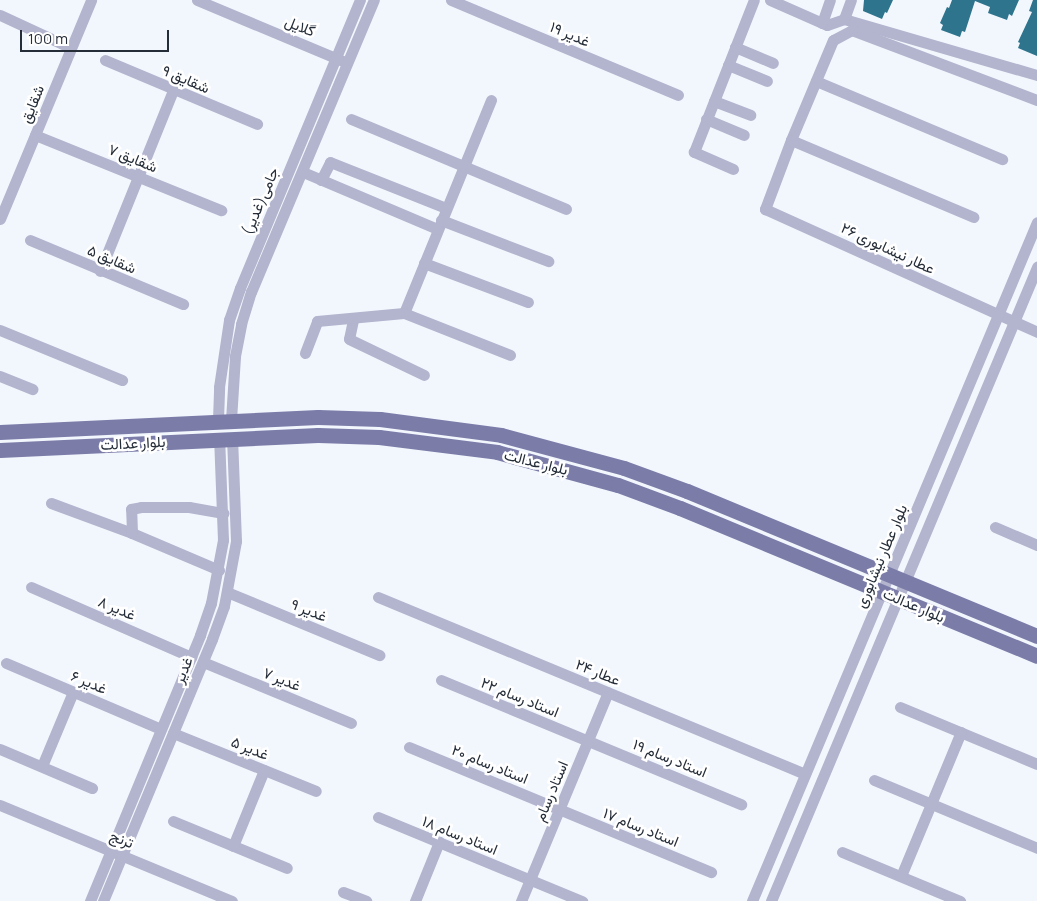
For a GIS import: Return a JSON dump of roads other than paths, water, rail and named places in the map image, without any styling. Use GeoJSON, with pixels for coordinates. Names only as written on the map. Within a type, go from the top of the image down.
{"type":"FeatureCollection","features":[{"type":"Feature","properties":{"kind":"main road","name":"بلوار عدالت"},"geometry":{"type":"LineString","coordinates":[[0,432],[225,420],[318,418],[380,419],[501,435],[624,468],[687,491],[1037,636]]}},
{"type":"Feature","properties":{"kind":"main road"},"geometry":{"type":"LineString","coordinates":[[225,420],[225,438]]}},
{"type":"Feature","properties":{"kind":"main road","name":"بلوار عدالت"},"geometry":{"type":"LineString","coordinates":[[0,450],[318,435],[379,437],[498,452],[618,484],[1037,656]]}},
{"type":"Feature","properties":{"kind":"street","name":"شقایق"},"geometry":{"type":"LineString","coordinates":[[0,219],[91,0]]}},
{"type":"Feature","properties":{"kind":"street","name":"گلایل"},"geometry":{"type":"LineString","coordinates":[[197,0],[348,62]]}},
{"type":"Feature","properties":{"kind":"street","name":"جامی(غدیر)"},"geometry":{"type":"LineString","coordinates":[[225,420],[219,387],[229,320],[240,288],[360,0]]}},
{"type":"Feature","properties":{"kind":"street","name":"جامی(غدیر)"},"geometry":{"type":"LineString","coordinates":[[225,420],[232,388],[241,324],[252,292],[374,0]]}},
{"type":"Feature","properties":{"kind":"street","name":"غدیر ۱۹"},"geometry":{"type":"LineString","coordinates":[[451,0],[678,95]]}},
{"type":"Feature","properties":{"kind":"street"},"geometry":{"type":"LineString","coordinates":[[733,169],[694,152],[754,0]]}},
{"type":"Feature","properties":{"kind":"street"},"geometry":{"type":"LineString","coordinates":[[770,0],[827,25],[844,19],[1037,75]]}},
{"type":"Feature","properties":{"kind":"street"},"geometry":{"type":"LineString","coordinates":[[822,23],[830,0]]}},
{"type":"Feature","properties":{"kind":"street"},"geometry":{"type":"LineString","coordinates":[[844,19],[851,0]]}},
{"type":"Feature","properties":{"kind":"street"},"geometry":{"type":"LineString","coordinates":[[0,15],[71,48]]}},
{"type":"Feature","properties":{"kind":"street"},"geometry":{"type":"LineString","coordinates":[[973,217],[791,140],[834,40],[852,30],[1037,100]]}},
{"type":"Feature","properties":{"kind":"street"},"geometry":{"type":"LineString","coordinates":[[736,47],[773,63]]}},
{"type":"Feature","properties":{"kind":"street","name":"شقایق ۹"},"geometry":{"type":"LineString","coordinates":[[104,60],[257,124]]}},
{"type":"Feature","properties":{"kind":"street"},"geometry":{"type":"LineString","coordinates":[[728,65],[767,81]]}},
{"type":"Feature","properties":{"kind":"street"},"geometry":{"type":"LineString","coordinates":[[816,81],[1002,159]]}},
{"type":"Feature","properties":{"kind":"street"},"geometry":{"type":"LineString","coordinates":[[100,271],[172,90]]}},
{"type":"Feature","properties":{"kind":"street"},"geometry":{"type":"LineString","coordinates":[[404,313],[491,100]]}},
{"type":"Feature","properties":{"kind":"street"},"geometry":{"type":"LineString","coordinates":[[714,101],[750,115]]}},
{"type":"Feature","properties":{"kind":"street"},"geometry":{"type":"LineString","coordinates":[[351,119],[566,208]]}},
{"type":"Feature","properties":{"kind":"street"},"geometry":{"type":"LineString","coordinates":[[706,119],[744,135]]}},
{"type":"Feature","properties":{"kind":"street","name":"شقایق ۷"},"geometry":{"type":"LineString","coordinates":[[35,135],[220,210]]}},
{"type":"Feature","properties":{"kind":"street","name":"عطار نیشابوری ۲۶"},"geometry":{"type":"LineString","coordinates":[[791,140],[765,209],[1037,332]]}},
{"type":"Feature","properties":{"kind":"street"},"geometry":{"type":"LineString","coordinates":[[321,180],[330,162],[446,208]]}},
{"type":"Feature","properties":{"kind":"street"},"geometry":{"type":"LineString","coordinates":[[303,172],[440,224],[548,261]]}},
{"type":"Feature","properties":{"kind":"street","name":"بلوار عطار نیشابوری"},"geometry":{"type":"LineString","coordinates":[[752,901],[1037,222]]}},
{"type":"Feature","properties":{"kind":"street","name":"شقایق ۵"},"geometry":{"type":"LineString","coordinates":[[30,240],[100,271],[183,304]]}},
{"type":"Feature","properties":{"kind":"street"},"geometry":{"type":"LineString","coordinates":[[424,263],[528,302]]}},
{"type":"Feature","properties":{"kind":"street"},"geometry":{"type":"LineString","coordinates":[[771,901],[1037,267]]}},
{"type":"Feature","properties":{"kind":"street"},"geometry":{"type":"LineString","coordinates":[[305,353],[317,321],[353,320],[404,313],[510,355]]}},
{"type":"Feature","properties":{"kind":"street"},"geometry":{"type":"LineString","coordinates":[[353,320],[349,339],[424,375]]}},
{"type":"Feature","properties":{"kind":"street"},"geometry":{"type":"LineString","coordinates":[[0,330],[122,380]]}},
{"type":"Feature","properties":{"kind":"street"},"geometry":{"type":"LineString","coordinates":[[0,376],[33,389]]}},
{"type":"Feature","properties":{"kind":"street","name":"غدیر"},"geometry":{"type":"LineString","coordinates":[[90,901],[211,603],[219,570],[224,513],[225,438]]}},
{"type":"Feature","properties":{"kind":"street","name":"غدیر"},"geometry":{"type":"LineString","coordinates":[[103,901],[203,662],[227,592],[236,541],[225,438]]}},
{"type":"Feature","properties":{"kind":"street"},"geometry":{"type":"LineString","coordinates":[[51,503],[132,533],[219,570]]}},
{"type":"Feature","properties":{"kind":"street"},"geometry":{"type":"LineString","coordinates":[[132,533],[131,509],[189,507],[224,513]]}},
{"type":"Feature","properties":{"kind":"street"},"geometry":{"type":"LineString","coordinates":[[995,527],[1037,545]]}},
{"type":"Feature","properties":{"kind":"street","name":"غدیر ۸"},"geometry":{"type":"LineString","coordinates":[[31,587],[191,656]]}},
{"type":"Feature","properties":{"kind":"street","name":"غدیر ۹"},"geometry":{"type":"LineString","coordinates":[[227,592],[379,655]]}},
{"type":"Feature","properties":{"kind":"street","name":"عطار ۲۴"},"geometry":{"type":"LineString","coordinates":[[378,597],[806,774]]}},
{"type":"Feature","properties":{"kind":"street","name":"غدیر ۷"},"geometry":{"type":"LineString","coordinates":[[203,662],[351,723]]}},
{"type":"Feature","properties":{"kind":"street","name":"غدیر ۶"},"geometry":{"type":"LineString","coordinates":[[6,663],[161,729]]}},
{"type":"Feature","properties":{"kind":"street","name":"استاد رسام ۲۲"},"geometry":{"type":"LineString","coordinates":[[441,680],[588,741]]}},
{"type":"Feature","properties":{"kind":"street"},"geometry":{"type":"LineString","coordinates":[[42,766],[73,692]]}},
{"type":"Feature","properties":{"kind":"street","name":"استاد رسام"},"geometry":{"type":"LineString","coordinates":[[522,901],[608,692]]}},
{"type":"Feature","properties":{"kind":"street"},"geometry":{"type":"LineString","coordinates":[[900,707],[1037,764]]}},
{"type":"Feature","properties":{"kind":"street"},"geometry":{"type":"LineString","coordinates":[[901,876],[961,732]]}},
{"type":"Feature","properties":{"kind":"street","name":"غدیر ۵"},"geometry":{"type":"LineString","coordinates":[[173,733],[316,791]]}},
{"type":"Feature","properties":{"kind":"street","name":"استاد رسام ۱۹"},"geometry":{"type":"LineString","coordinates":[[588,741],[741,804]]}},
{"type":"Feature","properties":{"kind":"street","name":"استاد رسام ۲۰"},"geometry":{"type":"LineString","coordinates":[[410,747],[560,809]]}},
{"type":"Feature","properties":{"kind":"street"},"geometry":{"type":"LineString","coordinates":[[0,749],[92,788]]}},
{"type":"Feature","properties":{"kind":"street"},"geometry":{"type":"LineString","coordinates":[[233,846],[264,770]]}},
{"type":"Feature","properties":{"kind":"street"},"geometry":{"type":"LineString","coordinates":[[874,780],[1037,848]]}},
{"type":"Feature","properties":{"kind":"street","name":"ترنج"},"geometry":{"type":"LineString","coordinates":[[0,805],[232,901]]}},
{"type":"Feature","properties":{"kind":"street","name":"استاد رسام ۱۷"},"geometry":{"type":"LineString","coordinates":[[560,809],[711,872]]}},
{"type":"Feature","properties":{"kind":"street","name":"استاد رسام ۱۸"},"geometry":{"type":"LineString","coordinates":[[378,817],[582,901]]}},
{"type":"Feature","properties":{"kind":"street"},"geometry":{"type":"LineString","coordinates":[[173,822],[287,868]]}},
{"type":"Feature","properties":{"kind":"street"},"geometry":{"type":"LineString","coordinates":[[415,901],[439,842]]}},
{"type":"Feature","properties":{"kind":"street"},"geometry":{"type":"LineString","coordinates":[[842,852],[960,901]]}},
{"type":"Feature","properties":{"kind":"street"},"geometry":{"type":"LineString","coordinates":[[343,892],[366,901]]}}]}
